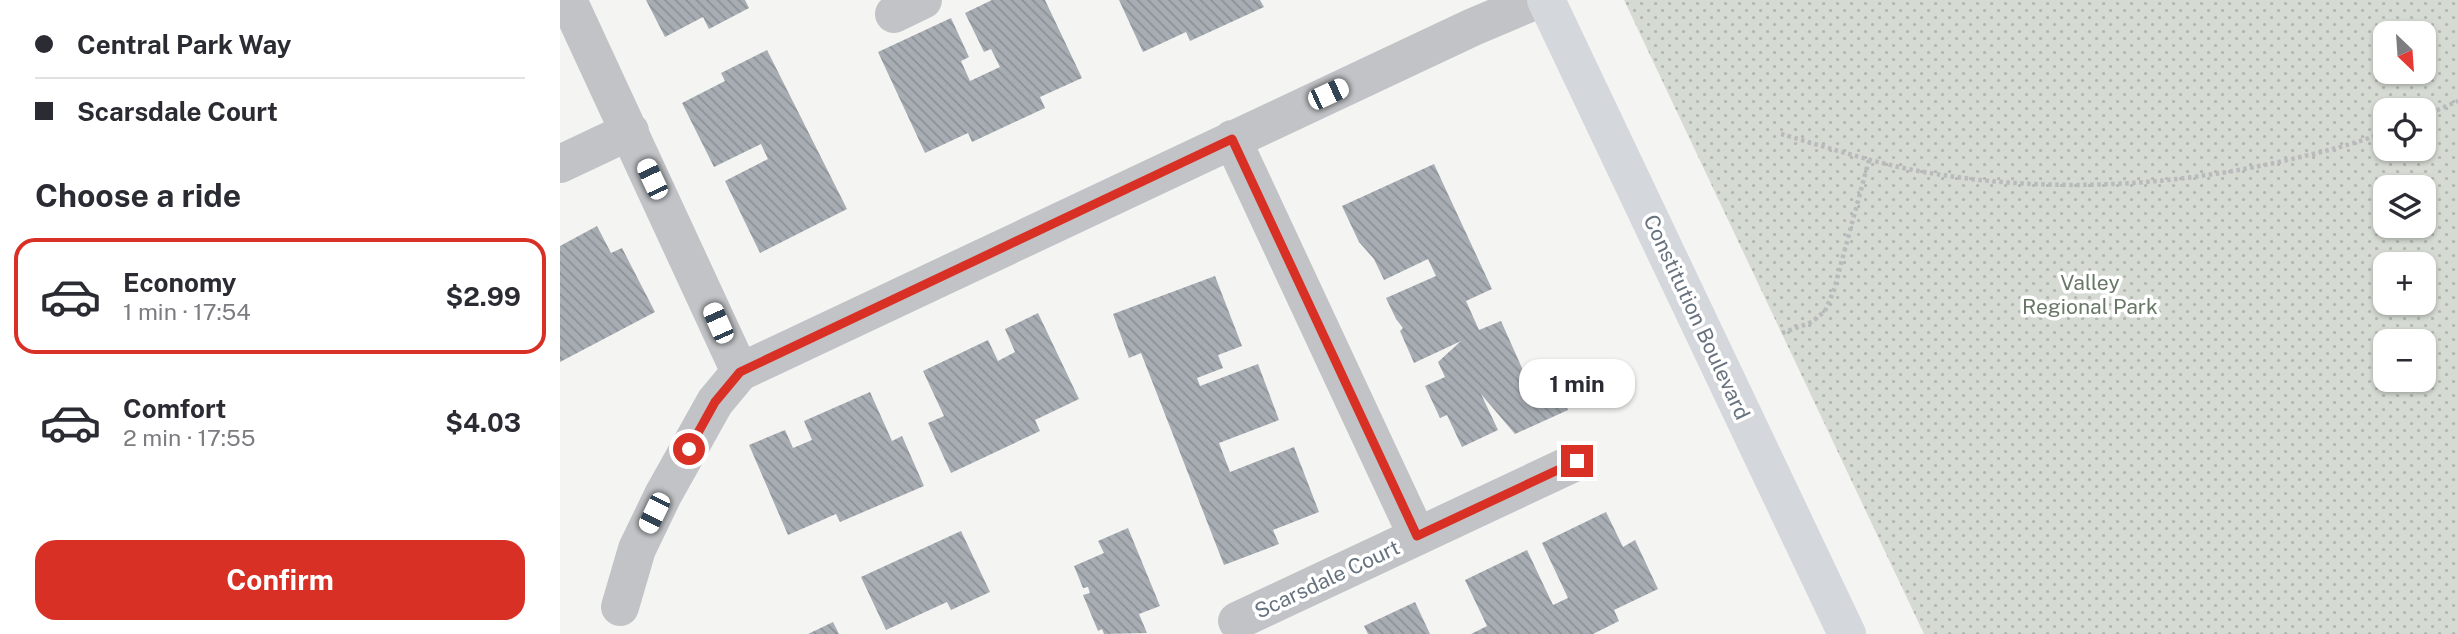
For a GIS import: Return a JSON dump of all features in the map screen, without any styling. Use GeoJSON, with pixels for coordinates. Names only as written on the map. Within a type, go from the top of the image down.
{"type":"FeatureCollection","features":[{"type":"Feature","properties":{"kind":"main road","name":"Constitution Boulevard"},"geometry":{"type":"LineString","coordinates":[[1546,0],[1846,634]]}},
{"type":"Feature","properties":{"kind":"street"},"geometry":{"type":"LineString","coordinates":[[568,0],[740,372]]}},
{"type":"Feature","properties":{"kind":"street"},"geometry":{"type":"LineString","coordinates":[[620,607],[636,549],[663,495],[715,402],[740,372],[1232,139],[1537,0]]}},
{"type":"Feature","properties":{"kind":"street"},"geometry":{"type":"LineString","coordinates":[[560,163],[629,131]]}},
{"type":"Feature","properties":{"kind":"street","name":"Scarsdale Court"},"geometry":{"type":"LineString","coordinates":[[1232,139],[1417,536]]}},
{"type":"Feature","properties":{"kind":"street","name":"Scarsdale Court"},"geometry":{"type":"LineString","coordinates":[[1237,621],[1577,461]]}},
{"type":"Feature","properties":{"kind":"path"},"geometry":{"type":"LineString","coordinates":[[2436,111],[2458,102]]}},
{"type":"Feature","properties":{"kind":"path"},"geometry":{"type":"LineString","coordinates":[[1781,134],[1870,160],[1929,173],[1988,181],[2057,185],[2189,178],[2313,154],[2373,136]]}},
{"type":"Feature","properties":{"kind":"path"},"geometry":{"type":"LineString","coordinates":[[1782,333],[1812,322],[1825,311],[1834,290],[1870,160]]}},
{"type":"Feature","properties":{"kind":"green space","name":"Valley Regional Park"},"geometry":{"type":"Polygon","coordinates":[[[1624,0],[2458,0],[2458,634],[1924,634],[1624,0]]]}},
{"type":"Feature","properties":{"kind":"building"},"geometry":{"type":"Polygon","coordinates":[[[646,0],[745,0],[749,8],[709,29],[703,17],[665,37],[646,0]]]}},
{"type":"Feature","properties":{"kind":"building"},"geometry":{"type":"Polygon","coordinates":[[[992,0],[1045,0],[1082,78],[1040,97],[1045,108],[972,142],[968,133],[925,153],[878,52],[951,18],[969,57],[961,61],[970,81],[1000,67],[991,49],[984,52],[965,13],[992,0]]]}},
{"type":"Feature","properties":{"kind":"building"},"geometry":{"type":"Polygon","coordinates":[[[1119,0],[1260,0],[1264,7],[1190,41],[1186,32],[1143,52],[1119,0]]]}},
{"type":"Feature","properties":{"kind":"building"},"geometry":{"type":"Polygon","coordinates":[[[767,50],[847,209],[760,253],[725,181],[768,159],[761,144],[714,167],[682,103],[725,81],[721,73],[767,50]]]}},
{"type":"Feature","properties":{"kind":"building"},"geometry":{"type":"Polygon","coordinates":[[[1434,164],[1492,289],[1466,301],[1479,330],[1501,321],[1526,377],[1544,369],[1556,383],[1568,410],[1515,434],[1481,394],[1498,430],[1462,447],[1447,415],[1440,418],[1425,386],[1445,377],[1438,362],[1461,341],[1414,363],[1400,331],[1403,328],[1386,298],[1436,276],[1428,259],[1384,280],[1374,259],[1359,242],[1342,206],[1434,164]]]}},
{"type":"Feature","properties":{"kind":"building"},"geometry":{"type":"Polygon","coordinates":[[[597,226],[611,253],[622,248],[655,312],[560,362],[560,246],[597,226]]]}},
{"type":"Feature","properties":{"kind":"building"},"geometry":{"type":"Polygon","coordinates":[[[1215,276],[1242,346],[1218,355],[1223,368],[1197,378],[1200,386],[1258,364],[1279,420],[1219,443],[1230,472],[1294,447],[1319,512],[1273,530],[1279,544],[1224,565],[1141,353],[1129,358],[1113,314],[1215,276]]]}},
{"type":"Feature","properties":{"kind":"building"},"geometry":{"type":"Polygon","coordinates":[[[1038,313],[1079,399],[1035,420],[1040,431],[951,473],[928,423],[944,416],[923,371],[988,340],[998,361],[1015,352],[1005,329],[1038,313]]]}},
{"type":"Feature","properties":{"kind":"building"},"geometry":{"type":"Polygon","coordinates":[[[870,392],[892,441],[902,436],[924,486],[840,522],[836,514],[788,535],[749,445],[785,430],[793,448],[812,440],[804,421],[870,392]]]}},
{"type":"Feature","properties":{"kind":"building"},"geometry":{"type":"Polygon","coordinates":[[[1606,512],[1623,547],[1635,540],[1658,589],[1614,610],[1619,621],[1593,634],[1471,634],[1487,626],[1465,580],[1527,550],[1553,605],[1568,598],[1542,543],[1606,512]]]}},
{"type":"Feature","properties":{"kind":"building"},"geometry":{"type":"Polygon","coordinates":[[[1128,528],[1160,606],[1139,614],[1147,633],[1104,634],[1102,629],[1098,631],[1083,595],[1090,593],[1088,587],[1083,588],[1074,566],[1104,553],[1098,541],[1128,528]]]}},
{"type":"Feature","properties":{"kind":"building"},"geometry":{"type":"Polygon","coordinates":[[[961,531],[990,592],[951,610],[947,602],[886,630],[861,577],[961,531]]]}},
{"type":"Feature","properties":{"kind":"building"},"geometry":{"type":"Polygon","coordinates":[[[1415,602],[1430,634],[1368,634],[1364,626],[1415,602]]]}},
{"type":"Feature","properties":{"kind":"building"},"geometry":{"type":"Polygon","coordinates":[[[833,622],[839,634],[808,634],[833,622]]]}},
{"type":"Feature","properties":{"kind":"route"},"geometry":{"type":"LineString","coordinates":[[689,449],[715,402],[740,372],[817,333],[1232,139],[1417,536],[1577,461]]}}]}
